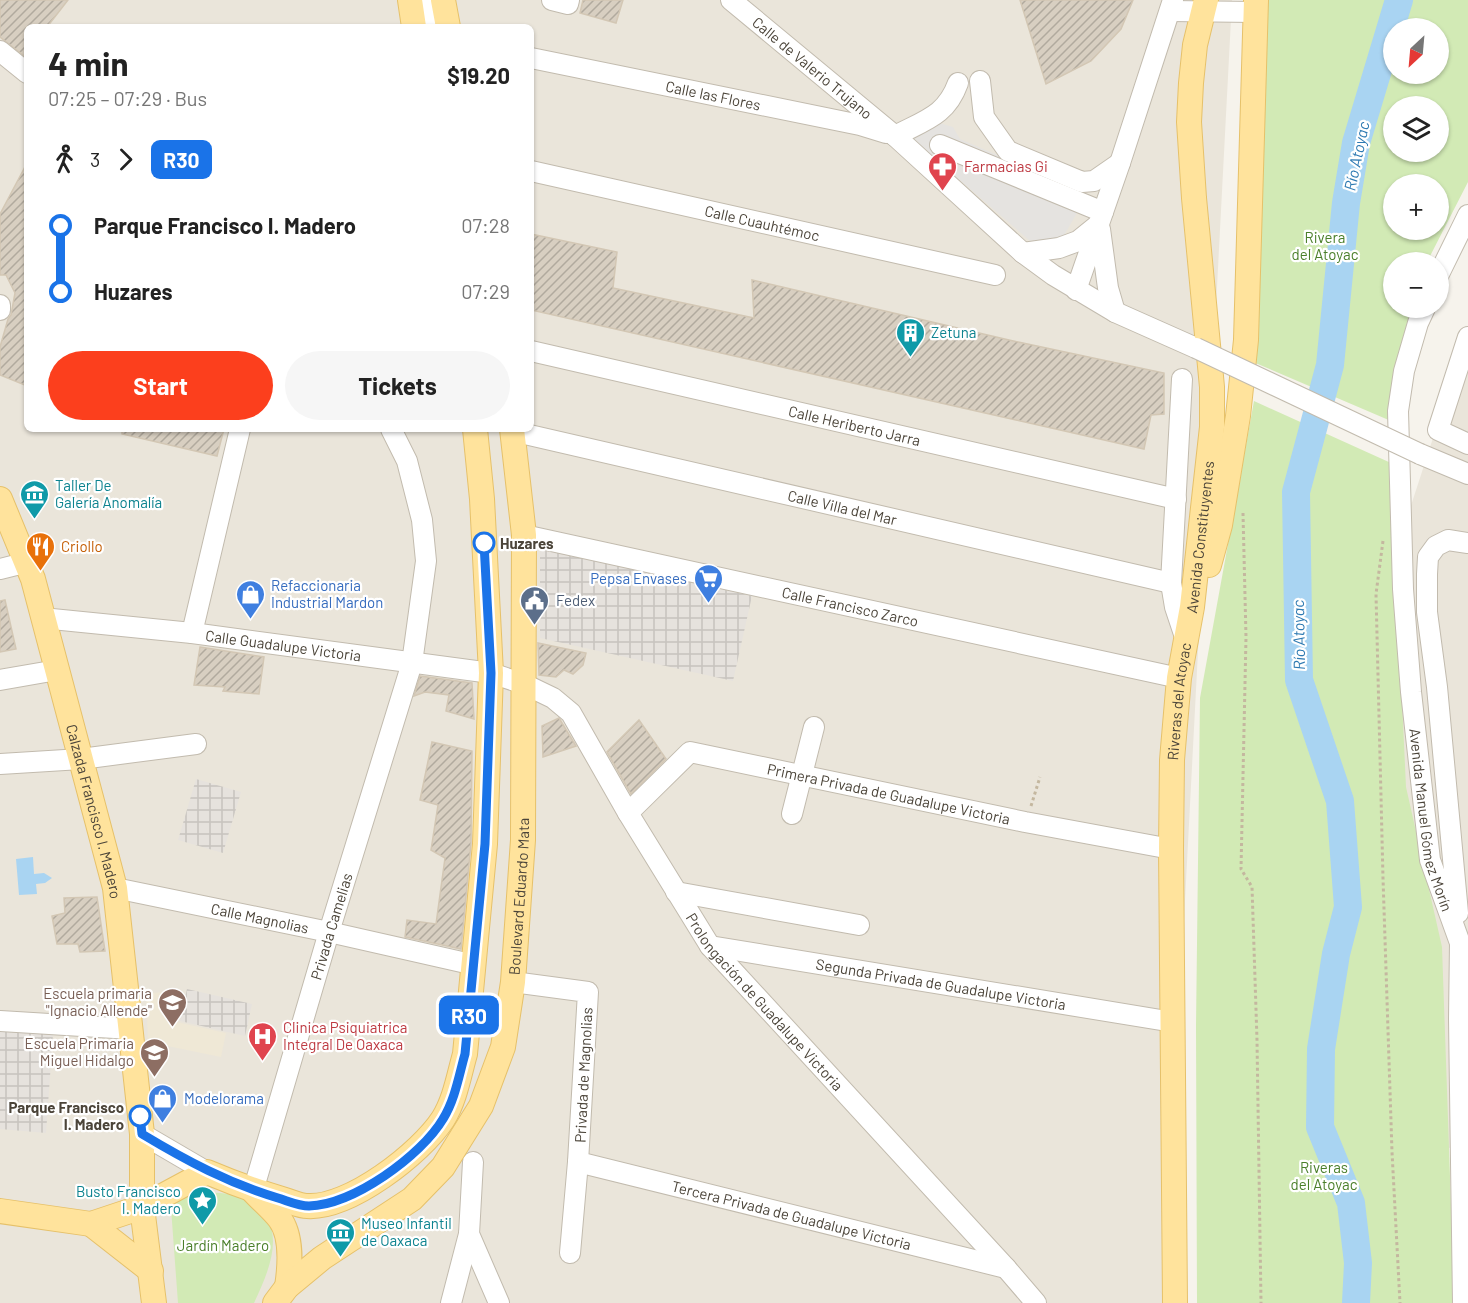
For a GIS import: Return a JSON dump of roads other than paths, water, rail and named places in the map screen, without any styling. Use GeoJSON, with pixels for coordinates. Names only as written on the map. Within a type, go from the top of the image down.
{"type":"FeatureCollection","features":[{"type":"Feature","properties":{"kind":"main road"},"geometry":{"type":"LineString","coordinates":[[410,0],[414,24]]}},
{"type":"Feature","properties":{"kind":"main road"},"geometry":{"type":"LineString","coordinates":[[443,0],[447,24]]}},
{"type":"Feature","properties":{"kind":"main road","name":"Avenida Constituyentes"},"geometry":{"type":"LineString","coordinates":[[1192,607],[1212,427],[1212,387],[1189,122],[1192,74],[1204,6]]}},
{"type":"Feature","properties":{"kind":"main road","name":"Avenida Constituyentes"},"geometry":{"type":"LineString","coordinates":[[1192,607],[1205,579],[1220,525],[1241,397],[1246,340],[1255,6]]}},
{"type":"Feature","properties":{"kind":"main road"},"geometry":{"type":"LineString","coordinates":[[0,1211],[91,1224],[142,1207],[207,1172],[253,1191],[308,1206],[331,1202],[386,1176],[417,1149],[443,1119],[456,1087],[465,1054],[485,844],[491,673],[482,499],[475,432]]}},
{"type":"Feature","properties":{"kind":"main road","name":"Boulevard Eduardo Mata"},"geometry":{"type":"LineString","coordinates":[[281,1295],[322,1258],[412,1199],[443,1167],[481,1106],[503,1047],[513,982],[523,840],[524,535],[512,432]]}},
{"type":"Feature","properties":{"kind":"main road","name":"Calzada Francisco I. Madero"},"geometry":{"type":"LineString","coordinates":[[0,499],[28,562],[115,888],[142,1134],[142,1207],[154,1303]]}},
{"type":"Feature","properties":{"kind":"main road","name":"Riveras del Atoyac"},"geometry":{"type":"LineString","coordinates":[[1175,1303],[1172,760],[1179,678],[1192,607]]}},
{"type":"Feature","properties":{"kind":"main road"},"geometry":{"type":"LineString","coordinates":[[364,1188],[358,1205],[360,1212],[367,1216],[381,1218]]}},
{"type":"Feature","properties":{"kind":"main road"},"geometry":{"type":"LineString","coordinates":[[253,1191],[280,1220],[286,1234],[290,1269],[281,1295]]}},
{"type":"Feature","properties":{"kind":"main road"},"geometry":{"type":"LineString","coordinates":[[91,1224],[151,1271]]}},
{"type":"Feature","properties":{"kind":"street"},"geometry":{"type":"LineString","coordinates":[[426,24],[430,0]]}},
{"type":"Feature","properties":{"kind":"street"},"geometry":{"type":"LineString","coordinates":[[552,0],[568,4],[569,0]]}},
{"type":"Feature","properties":{"kind":"street","name":"Calle de Valerio Trujano"},"geometry":{"type":"LineString","coordinates":[[730,0],[895,136],[1023,253],[1076,290],[1115,312],[1420,454],[1468,474]]}},
{"type":"Feature","properties":{"kind":"street"},"geometry":{"type":"LineString","coordinates":[[1076,290],[1171,5],[1255,6]]}},
{"type":"Feature","properties":{"kind":"street"},"geometry":{"type":"LineString","coordinates":[[0,51],[24,71]]}},
{"type":"Feature","properties":{"kind":"street","name":"Calle las Flores"},"geometry":{"type":"LineString","coordinates":[[534,58],[860,125],[895,136]]}},
{"type":"Feature","properties":{"kind":"street"},"geometry":{"type":"LineString","coordinates":[[980,81],[984,117],[1008,151],[1082,182],[1094,181],[1120,163]]}},
{"type":"Feature","properties":{"kind":"street"},"geometry":{"type":"LineString","coordinates":[[895,136],[943,110],[952,99],[958,83]]}},
{"type":"Feature","properties":{"kind":"street"},"geometry":{"type":"LineString","coordinates":[[940,145],[1101,218]]}},
{"type":"Feature","properties":{"kind":"street","name":"Calle Cuauhtémoc"},"geometry":{"type":"LineString","coordinates":[[534,172],[995,275]]}},
{"type":"Feature","properties":{"kind":"street"},"geometry":{"type":"LineString","coordinates":[[1449,254],[1468,215]]}},
{"type":"Feature","properties":{"kind":"street"},"geometry":{"type":"LineString","coordinates":[[1023,253],[1059,248],[1078,241],[1101,218]]}},
{"type":"Feature","properties":{"kind":"street"},"geometry":{"type":"LineString","coordinates":[[1101,218],[1108,288],[1115,312]]}},
{"type":"Feature","properties":{"kind":"street"},"geometry":{"type":"LineString","coordinates":[[0,305],[0,310]]}},
{"type":"Feature","properties":{"kind":"street","name":"Avenida Manuel Gómez Morín"},"geometry":{"type":"LineString","coordinates":[[1420,318],[1404,371],[1398,411],[1402,589],[1431,860],[1460,943],[1466,1270],[1463,1303]]}},
{"type":"Feature","properties":{"kind":"street"},"geometry":{"type":"LineString","coordinates":[[1468,340],[1438,430],[1468,444]]}},
{"type":"Feature","properties":{"kind":"street","name":"Calle Heriberto Jarra"},"geometry":{"type":"LineString","coordinates":[[534,352],[1176,499]]}},
{"type":"Feature","properties":{"kind":"street"},"geometry":{"type":"LineString","coordinates":[[1182,379],[1172,583],[1175,607],[1185,637]]}},
{"type":"Feature","properties":{"kind":"street"},"geometry":{"type":"LineString","coordinates":[[192,633],[239,432]]}},
{"type":"Feature","properties":{"kind":"street","name":"Privada Camelias"},"geometry":{"type":"LineString","coordinates":[[253,1191],[329,932],[412,663],[426,561],[422,520],[407,460],[393,432]]}},
{"type":"Feature","properties":{"kind":"street","name":"Calle Villa del Mar"},"geometry":{"type":"LineString","coordinates":[[521,432],[1172,583]]}},
{"type":"Feature","properties":{"kind":"street","name":"Calle Francisco Zarco"},"geometry":{"type":"LineString","coordinates":[[524,535],[1179,678]]}},
{"type":"Feature","properties":{"kind":"street"},"geometry":{"type":"LineString","coordinates":[[1460,943],[1437,687],[1427,612],[1427,574],[1428,557],[1436,546],[1448,540],[1468,543]]}},
{"type":"Feature","properties":{"kind":"street"},"geometry":{"type":"LineString","coordinates":[[0,568],[28,562]]}},
{"type":"Feature","properties":{"kind":"street","name":"Calle Guadalupe Victoria"},"geometry":{"type":"LineString","coordinates":[[42,618],[192,633],[491,673],[524,684]]}},
{"type":"Feature","properties":{"kind":"street"},"geometry":{"type":"LineString","coordinates":[[0,680],[57,670]]}},
{"type":"Feature","properties":{"kind":"street","name":"Prolongación de Guadalupe Victoria"},"geometry":{"type":"LineString","coordinates":[[524,684],[553,698],[571,713],[628,813],[710,946],[1036,1303]]}},
{"type":"Feature","properties":{"kind":"street"},"geometry":{"type":"LineString","coordinates":[[792,814],[814,727]]}},
{"type":"Feature","properties":{"kind":"street"},"geometry":{"type":"LineString","coordinates":[[0,764],[81,759],[196,744]]}},
{"type":"Feature","properties":{"kind":"street","name":"Primera Privada de Guadalupe Victoria"},"geometry":{"type":"LineString","coordinates":[[628,813],[690,752],[801,777],[1171,849]]}},
{"type":"Feature","properties":{"kind":"street","name":"Calle Magnolias"},"geometry":{"type":"LineString","coordinates":[[115,888],[475,965]]}},
{"type":"Feature","properties":{"kind":"street"},"geometry":{"type":"LineString","coordinates":[[676,892],[859,925]]}},
{"type":"Feature","properties":{"kind":"street","name":"Segunda Privada de Guadalupe Victoria"},"geometry":{"type":"LineString","coordinates":[[710,946],[1173,1022]]}},
{"type":"Feature","properties":{"kind":"street","name":"Privada de Magnolias"},"geometry":{"type":"LineString","coordinates":[[513,982],[588,992],[578,1162]]}},
{"type":"Feature","properties":{"kind":"street"},"geometry":{"type":"LineString","coordinates":[[0,1021],[131,1029]]}},
{"type":"Feature","properties":{"kind":"street"},"geometry":{"type":"LineString","coordinates":[[142,1134],[207,1172]]}},
{"type":"Feature","properties":{"kind":"street"},"geometry":{"type":"LineString","coordinates":[[451,1303],[469,1234],[473,1162]]}},
{"type":"Feature","properties":{"kind":"street"},"geometry":{"type":"LineString","coordinates":[[570,1253],[578,1162]]}},
{"type":"Feature","properties":{"kind":"street","name":"Tercera Privada de Guadalupe Victoria"},"geometry":{"type":"LineString","coordinates":[[578,1162],[1006,1268]]}},
{"type":"Feature","properties":{"kind":"street"},"geometry":{"type":"LineString","coordinates":[[469,1234],[499,1303]]}},
{"type":"Feature","properties":{"kind":"water"},"geometry":{"type":"Polygon","coordinates":[[[33,857],[34,874],[44,873],[52,878],[45,883],[36,884],[37,894],[19,895],[16,859],[33,857]]]}},
{"type":"Feature","properties":{"kind":"waterway","name":"Río Atoyac"},"geometry":{"type":"LineString","coordinates":[[1356,1303],[1358,1263],[1351,1203],[1320,1127],[1321,1049],[1336,954],[1348,907],[1340,801],[1299,680],[1296,492],[1330,365],[1346,203],[1356,143],[1399,0]]}},
{"type":"Feature","properties":{"kind":"place","name":"Farmacias Gi"},"geometry":{"type":"Point","coordinates":[943,192]}},
{"type":"Feature","properties":{"kind":"place","name":"Zetuna"},"geometry":{"type":"Point","coordinates":[910,358]}},
{"type":"Feature","properties":{"kind":"place","name":"Taller De Galería Anomalía"},"geometry":{"type":"Point","coordinates":[34,520]}},
{"type":"Feature","properties":{"kind":"place","name":"Huzares"},"geometry":{"type":"Point","coordinates":[484,543]}},
{"type":"Feature","properties":{"kind":"place","name":"Criollo"},"geometry":{"type":"Point","coordinates":[40,572]}},
{"type":"Feature","properties":{"kind":"place","name":"Pepsa Envases"},"geometry":{"type":"Point","coordinates":[708,604]}},
{"type":"Feature","properties":{"kind":"place","name":"Refaccionaria Industrial Mardon"},"geometry":{"type":"Point","coordinates":[250,620]}},
{"type":"Feature","properties":{"kind":"place","name":"Fedex"},"geometry":{"type":"Point","coordinates":[535,626]}},
{"type":"Feature","properties":{"kind":"place","name":"Escuela primaria \"Ignacio Allende\""},"geometry":{"type":"Point","coordinates":[173,1028]}},
{"type":"Feature","properties":{"kind":"place","name":"Clinica Psiquiatrica Integral De Oaxaca"},"geometry":{"type":"Point","coordinates":[262,1062]}},
{"type":"Feature","properties":{"kind":"place","name":"Escuela Primaria Miguel Hidalgo"},"geometry":{"type":"Point","coordinates":[155,1078]}},
{"type":"Feature","properties":{"kind":"place","name":"Parque Francisco I. Madero"},"geometry":{"type":"Point","coordinates":[140,1116]}},
{"type":"Feature","properties":{"kind":"place","name":"Modelorama"},"geometry":{"type":"Point","coordinates":[163,1124]}},
{"type":"Feature","properties":{"kind":"place","name":"Busto Francisco I. Madero"},"geometry":{"type":"Point","coordinates":[202,1226]}},
{"type":"Feature","properties":{"kind":"place","name":"Museo Infantil de Oaxaca"},"geometry":{"type":"Point","coordinates":[340,1258]}},
{"type":"Feature","properties":{"kind":"park label","name":"Rivera del Atoyac"},"geometry":{"type":"Point","coordinates":[1325,246]}},
{"type":"Feature","properties":{"kind":"park label","name":"Jardín Madero"},"geometry":{"type":"Point","coordinates":[223,1245]}}]}
